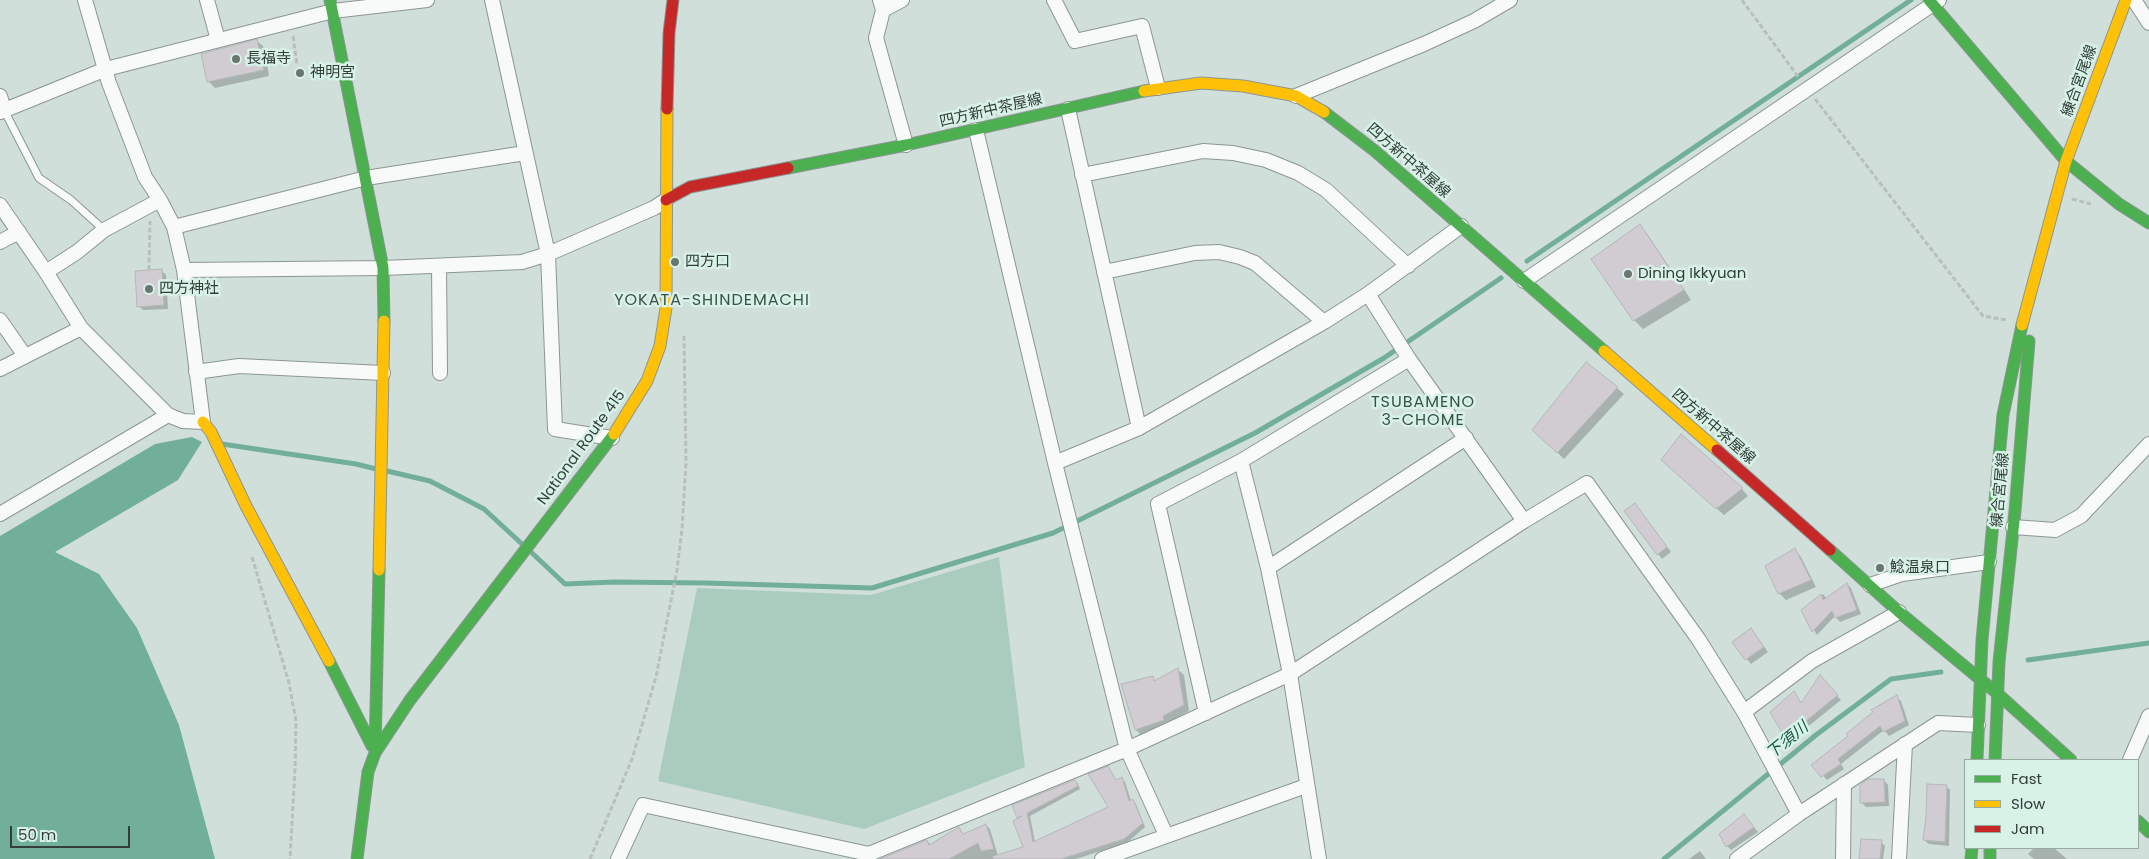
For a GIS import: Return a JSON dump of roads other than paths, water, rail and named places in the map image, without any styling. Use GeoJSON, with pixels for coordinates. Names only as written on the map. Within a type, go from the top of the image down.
{"type":"FeatureCollection","features":[{"type":"Feature","properties":{"kind":"main road","name":"National Route 415"},"geometry":{"type":"LineString","coordinates":[[357,859],[368,772],[375,753],[410,700],[612,438],[630,412],[647,381],[660,346],[666,308],[669,33],[673,0]]}},
{"type":"Feature","properties":{"kind":"main road","name":"練合宮尾線"},"geometry":{"type":"LineString","coordinates":[[1981,680],[1982,640],[2003,415],[2020,334],[2066,161],[2126,0]]}},
{"type":"Feature","properties":{"kind":"main road"},"geometry":{"type":"LineString","coordinates":[[1934,1],[2066,161],[2120,204],[2149,223]]}},
{"type":"Feature","properties":{"kind":"main road"},"geometry":{"type":"LineString","coordinates":[[332,6],[383,268],[384,373],[375,753]]}},
{"type":"Feature","properties":{"kind":"main road","name":"四方新中茶屋線"},"geometry":{"type":"LineString","coordinates":[[666,200],[690,187],[906,145],[1158,88],[1201,83],[1243,86],[1296,96],[1332,116],[1375,151],[1899,612],[1998,694],[2070,759]]}},
{"type":"Feature","properties":{"kind":"main road","name":"練合宮尾線"},"geometry":{"type":"LineString","coordinates":[[1998,694],[1999,662],[2013,527],[2033,289]]}},
{"type":"Feature","properties":{"kind":"main road"},"geometry":{"type":"LineString","coordinates":[[207,427],[224,458],[246,506],[358,715],[375,753]]}},
{"type":"Feature","properties":{"kind":"main road"},"geometry":{"type":"LineString","coordinates":[[1976,759],[1981,680]]}},
{"type":"Feature","properties":{"kind":"main road"},"geometry":{"type":"LineString","coordinates":[[1994,759],[1998,694]]}},
{"type":"Feature","properties":{"kind":"main road"},"geometry":{"type":"LineString","coordinates":[[2139,822],[2149,832]]}},
{"type":"Feature","properties":{"kind":"street"},"geometry":{"type":"LineString","coordinates":[[0,205],[46,272],[81,328],[168,415],[207,427],[196,372],[184,270],[174,227],[155,204],[109,83],[85,0]]}},
{"type":"Feature","properties":{"kind":"street"},"geometry":{"type":"LineString","coordinates":[[207,0],[218,40]]}},
{"type":"Feature","properties":{"kind":"street"},"geometry":{"type":"LineString","coordinates":[[1,106],[106,69],[291,22],[332,6],[427,0]]}},
{"type":"Feature","properties":{"kind":"street"},"geometry":{"type":"LineString","coordinates":[[492,0],[548,254],[555,429],[612,438]]}},
{"type":"Feature","properties":{"kind":"street"},"geometry":{"type":"LineString","coordinates":[[902,0],[881,5],[876,38],[906,145]]}},
{"type":"Feature","properties":{"kind":"street"},"geometry":{"type":"LineString","coordinates":[[1054,0],[1075,41],[1142,26],[1158,88]]}},
{"type":"Feature","properties":{"kind":"street"},"geometry":{"type":"LineString","coordinates":[[1296,96],[1424,44],[1474,21],[1510,0]]}},
{"type":"Feature","properties":{"kind":"street"},"geometry":{"type":"LineString","coordinates":[[2134,0],[2149,23]]}},
{"type":"Feature","properties":{"kind":"street"},"geometry":{"type":"LineString","coordinates":[[1524,281],[1808,89],[1934,1]]}},
{"type":"Feature","properties":{"kind":"street"},"geometry":{"type":"LineString","coordinates":[[1068,109],[1139,428]]}},
{"type":"Feature","properties":{"kind":"street"},"geometry":{"type":"LineString","coordinates":[[976,130],[1055,463],[1127,749],[1166,835]]}},
{"type":"Feature","properties":{"kind":"street"},"geometry":{"type":"LineString","coordinates":[[1082,175],[1203,151],[1232,152],[1266,160],[1298,173],[1326,190],[1408,266]]}},
{"type":"Feature","properties":{"kind":"street"},"geometry":{"type":"LineString","coordinates":[[174,227],[366,178],[526,152]]}},
{"type":"Feature","properties":{"kind":"street"},"geometry":{"type":"LineString","coordinates":[[184,270],[383,268],[522,262],[548,254],[654,208],[666,200]]}},
{"type":"Feature","properties":{"kind":"street"},"geometry":{"type":"LineString","coordinates":[[46,272],[77,252],[104,230],[155,204]]}},
{"type":"Feature","properties":{"kind":"street"},"geometry":{"type":"LineString","coordinates":[[1055,463],[1139,428],[1324,322],[1408,266],[1461,226]]}},
{"type":"Feature","properties":{"kind":"street"},"geometry":{"type":"LineString","coordinates":[[0,242],[18,232]]}},
{"type":"Feature","properties":{"kind":"street"},"geometry":{"type":"LineString","coordinates":[[1104,272],[1195,254],[1219,252],[1240,257],[1255,264],[1324,322]]}},
{"type":"Feature","properties":{"kind":"street"},"geometry":{"type":"LineString","coordinates":[[439,266],[440,373]]}},
{"type":"Feature","properties":{"kind":"street"},"geometry":{"type":"LineString","coordinates":[[1368,294],[1408,359],[1524,522]]}},
{"type":"Feature","properties":{"kind":"street"},"geometry":{"type":"LineString","coordinates":[[0,320],[26,356]]}},
{"type":"Feature","properties":{"kind":"street"},"geometry":{"type":"LineString","coordinates":[[0,369],[81,328]]}},
{"type":"Feature","properties":{"kind":"street"},"geometry":{"type":"LineString","coordinates":[[1206,713],[1158,504],[1241,461],[1408,359]]}},
{"type":"Feature","properties":{"kind":"street"},"geometry":{"type":"LineString","coordinates":[[196,372],[239,366],[384,373]]}},
{"type":"Feature","properties":{"kind":"street"},"geometry":{"type":"LineString","coordinates":[[0,514],[168,415]]}},
{"type":"Feature","properties":{"kind":"street"},"geometry":{"type":"LineString","coordinates":[[1268,568],[1466,438]]}},
{"type":"Feature","properties":{"kind":"street"},"geometry":{"type":"LineString","coordinates":[[2013,527],[2055,530],[2081,516],[2149,444]]}},
{"type":"Feature","properties":{"kind":"street"},"geometry":{"type":"LineString","coordinates":[[1241,461],[1268,568],[1290,674],[1318,859]]}},
{"type":"Feature","properties":{"kind":"street"},"geometry":{"type":"LineString","coordinates":[[618,859],[643,805],[869,857],[1127,749],[1290,674],[1587,483],[1699,640],[1744,712],[1799,814]]}},
{"type":"Feature","properties":{"kind":"street"},"geometry":{"type":"LineString","coordinates":[[1870,586],[1902,574],[1989,562]]}},
{"type":"Feature","properties":{"kind":"street"},"geometry":{"type":"LineString","coordinates":[[1744,712],[1812,660],[1899,612]]}},
{"type":"Feature","properties":{"kind":"street"},"geometry":{"type":"LineString","coordinates":[[2130,759],[2149,716]]}},
{"type":"Feature","properties":{"kind":"street"},"geometry":{"type":"LineString","coordinates":[[1737,859],[1799,814],[1938,723],[1978,726]]}},
{"type":"Feature","properties":{"kind":"street"},"geometry":{"type":"LineString","coordinates":[[1900,859],[1905,744]]}},
{"type":"Feature","properties":{"kind":"street"},"geometry":{"type":"LineString","coordinates":[[1842,859],[1844,784]]}},
{"type":"Feature","properties":{"kind":"street"},"geometry":{"type":"LineString","coordinates":[[1102,859],[1306,786]]}},
{"type":"Feature","properties":{"kind":"lane"},"geometry":{"type":"LineString","coordinates":[[1,106],[39,178],[70,200],[104,230]]}},
{"type":"Feature","properties":{"kind":"waterway"},"geometry":{"type":"LineString","coordinates":[[1527,261],[1911,0]]}},
{"type":"Feature","properties":{"kind":"waterway"},"geometry":{"type":"LineString","coordinates":[[532,553],[565,584],[614,582],[706,583],[872,588],[1053,533],[1255,433],[1384,358],[1501,278]]}},
{"type":"Feature","properties":{"kind":"waterway"},"geometry":{"type":"LineString","coordinates":[[222,444],[356,464],[376,469]]}},
{"type":"Feature","properties":{"kind":"waterway"},"geometry":{"type":"LineString","coordinates":[[387,471],[430,481],[484,509],[522,544]]}},
{"type":"Feature","properties":{"kind":"waterway","name":"下須川"},"geometry":{"type":"LineString","coordinates":[[2028,660],[2149,643]]}},
{"type":"Feature","properties":{"kind":"waterway","name":"下須川"},"geometry":{"type":"LineString","coordinates":[[1664,859],[1816,735],[1891,679],[1941,672]]}},
{"type":"Feature","properties":{"kind":"place","name":"長福寺"},"geometry":{"type":"Point","coordinates":[236,59]}},
{"type":"Feature","properties":{"kind":"place","name":"神明宮"},"geometry":{"type":"Point","coordinates":[300,73]}},
{"type":"Feature","properties":{"kind":"place","name":"四方口"},"geometry":{"type":"Point","coordinates":[675,262]}},
{"type":"Feature","properties":{"kind":"place","name":"Dining Ikkyuan"},"geometry":{"type":"Point","coordinates":[1628,274]}},
{"type":"Feature","properties":{"kind":"place","name":"四方神社"},"geometry":{"type":"Point","coordinates":[149,289]}},
{"type":"Feature","properties":{"kind":"place","name":"鯰温泉口"},"geometry":{"type":"Point","coordinates":[1880,568]}},
{"type":"Feature","properties":{"kind":"district","name":"YOKATA-SHINDEMACHI"},"geometry":{"type":"Point","coordinates":[712,301]}},
{"type":"Feature","properties":{"kind":"district","name":"TSUBAMENO 3-CHOME"},"geometry":{"type":"Point","coordinates":[1423,412]}}]}
